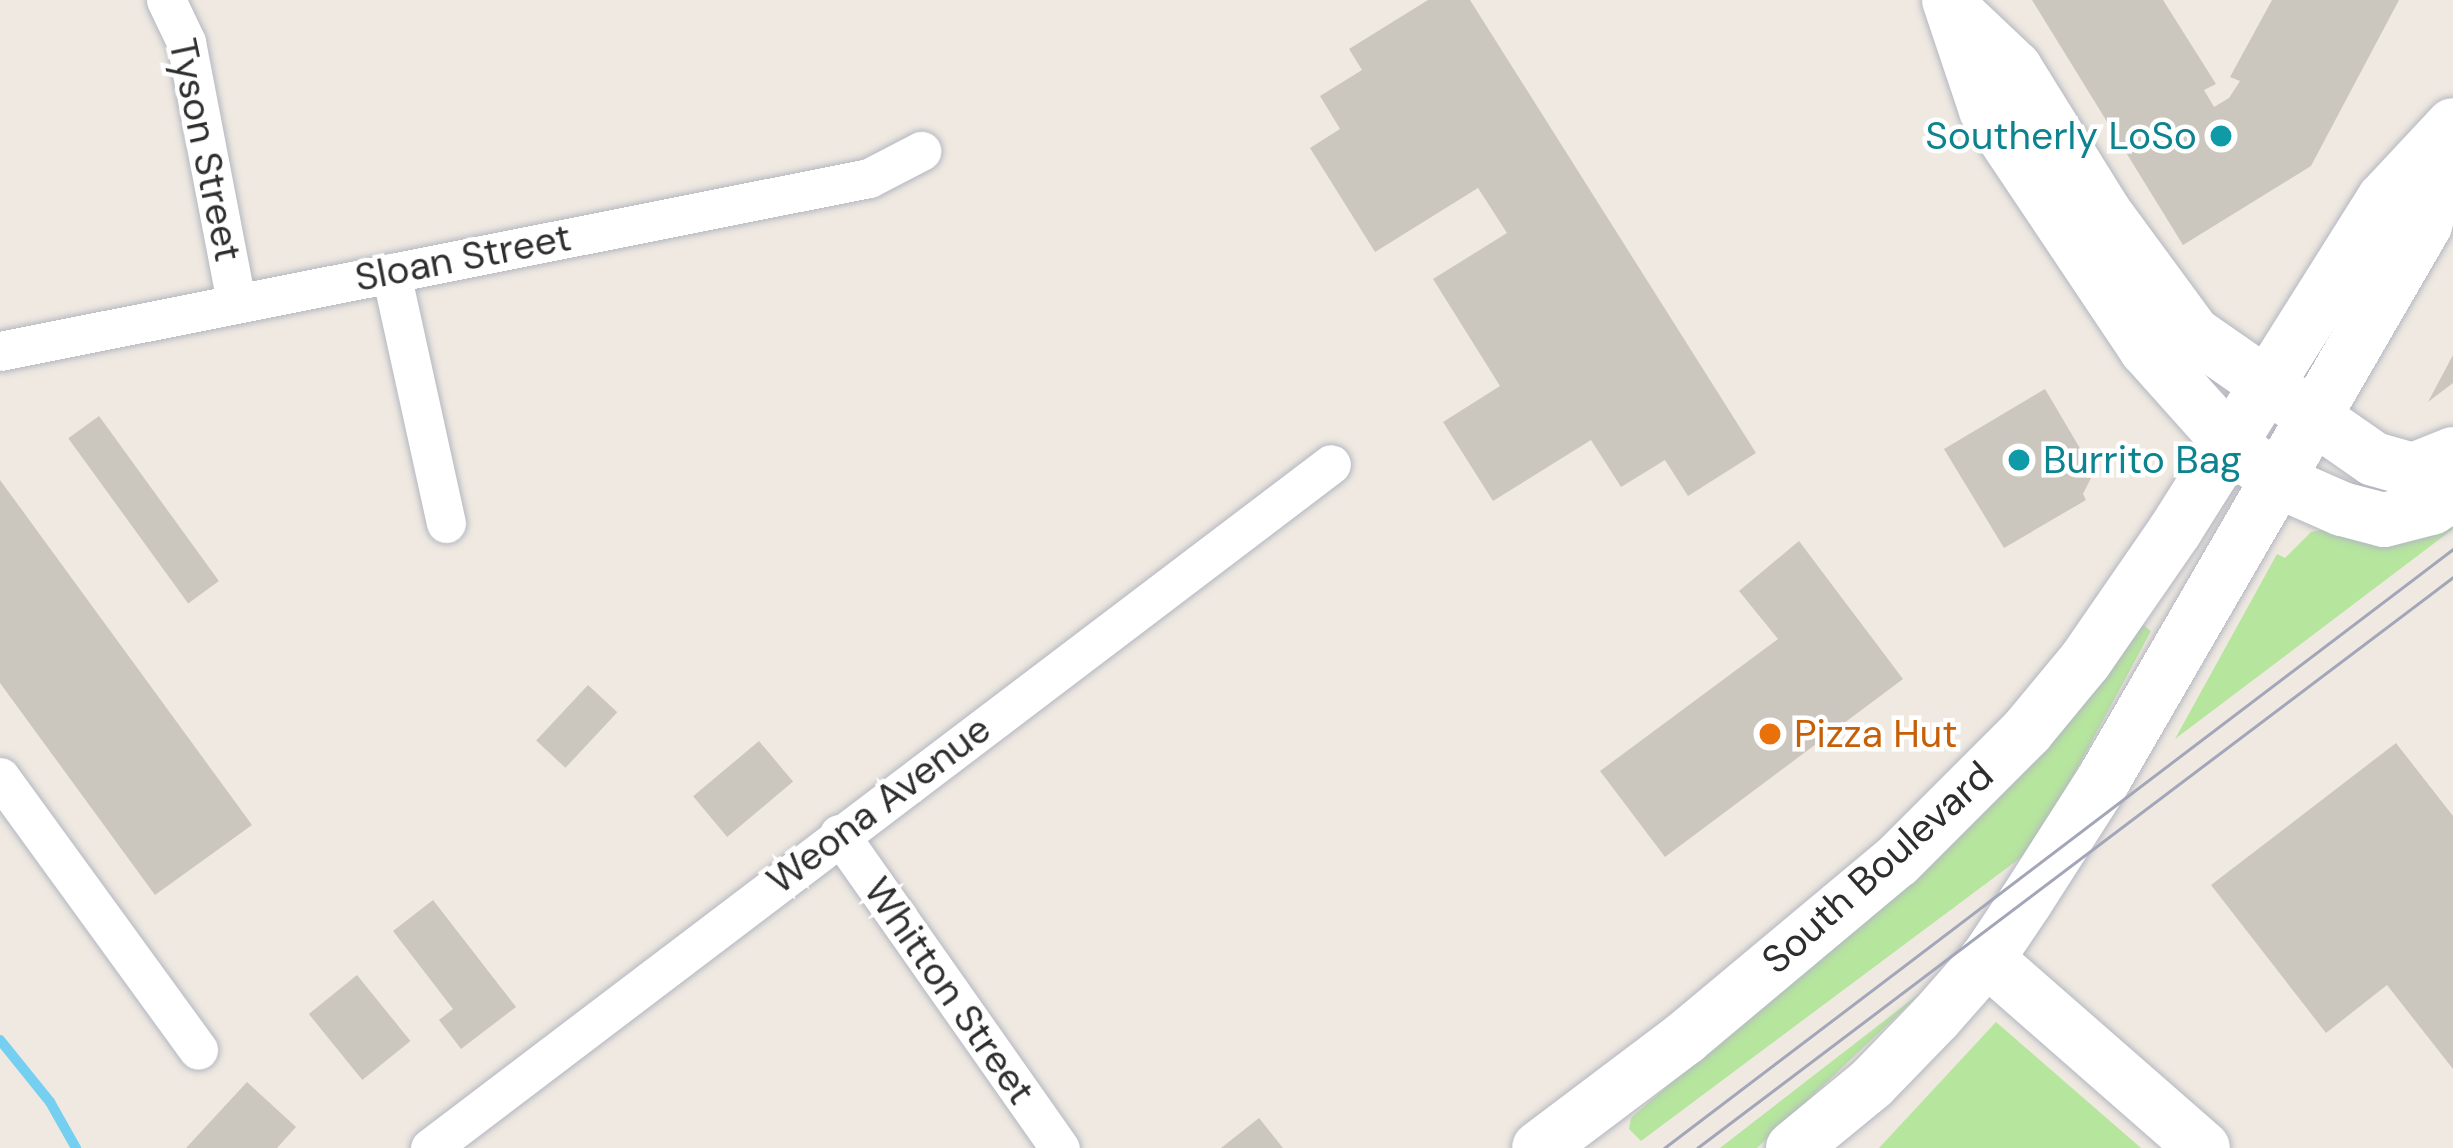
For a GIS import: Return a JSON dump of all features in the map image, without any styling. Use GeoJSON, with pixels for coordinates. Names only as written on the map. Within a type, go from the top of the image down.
{"type":"FeatureCollection","features":[{"type":"Feature","properties":{"kind":"main road"},"geometry":{"type":"LineString","coordinates":[[1953,6],[2015,68],[2104,213],[2194,334],[2311,420],[2374,459],[2413,470],[2453,454]]}},
{"type":"Feature","properties":{"kind":"main road"},"geometry":{"type":"LineString","coordinates":[[1953,6],[1986,110],[2146,349],[2230,443],[2276,480],[2342,509],[2384,520],[2431,508],[2453,494]]}},
{"type":"Feature","properties":{"kind":"main road","name":"South Boulevard"},"geometry":{"type":"LineString","coordinates":[[1539,1148],[1685,1038],[1897,862],[2027,731],[2085,661],[2384,199],[2453,126]]}},
{"type":"Feature","properties":{"kind":"main road","name":"South Boulevard"},"geometry":{"type":"LineString","coordinates":[[1793,1148],[1871,1084],[1987,959],[2104,779],[2425,225],[2453,126]]}},
{"type":"Feature","properties":{"kind":"main road"},"geometry":{"type":"LineString","coordinates":[[1987,959],[2203,1148]]}},
{"type":"Feature","properties":{"kind":"street","name":"Tyson Street"},"geometry":{"type":"LineString","coordinates":[[166,0],[187,42],[236,302]]}},
{"type":"Feature","properties":{"kind":"street","name":"Sloan Street"},"geometry":{"type":"LineString","coordinates":[[0,352],[869,178],[921,151]]}},
{"type":"Feature","properties":{"kind":"street"},"geometry":{"type":"LineString","coordinates":[[391,273],[446,524]]}},
{"type":"Feature","properties":{"kind":"street","name":"Weona Avenue"},"geometry":{"type":"LineString","coordinates":[[430,1148],[1331,464]]}},
{"type":"Feature","properties":{"kind":"street"},"geometry":{"type":"LineString","coordinates":[[0,777],[198,1050]]}},
{"type":"Feature","properties":{"kind":"street","name":"Whitton Street"},"geometry":{"type":"LineString","coordinates":[[838,834],[1060,1148]]}},
{"type":"Feature","properties":{"kind":"green space"},"geometry":{"type":"Polygon","coordinates":[[[2453,503],[2453,529],[2175,739],[2277,554],[2285,558],[2311,532],[2453,503]]]}},
{"type":"Feature","properties":{"kind":"green space"},"geometry":{"type":"Polygon","coordinates":[[[2140,622],[2151,631],[2035,847],[1641,1141],[1629,1129],[1631,1118],[1712,1047],[2140,622]]]}},
{"type":"Feature","properties":{"kind":"green space"},"geometry":{"type":"Polygon","coordinates":[[[1924,990],[1757,1148],[1720,1148],[1924,990]]]}},
{"type":"Feature","properties":{"kind":"green space"},"geometry":{"type":"Polygon","coordinates":[[[1996,1022],[2141,1148],[1879,1148],[1996,1022]]]}},
{"type":"Feature","properties":{"kind":"building"},"geometry":{"type":"Polygon","coordinates":[[[1428,0],[1470,0],[1756,453],[1688,496],[1665,460],[1621,487],[1591,440],[1493,501],[1443,422],[1500,386],[1433,279],[1507,233],[1478,188],[1375,252],[1310,148],[1340,129],[1320,96],[1362,70],[1349,49],[1428,0]]]}},
{"type":"Feature","properties":{"kind":"building","name":"Southerly LoSo"},"geometry":{"type":"Polygon","coordinates":[[[2032,0],[2163,0],[2216,84],[2204,90],[2214,107],[2229,98],[2240,81],[2230,77],[2272,0],[2399,0],[2311,166],[2183,245],[2032,0]]]}},
{"type":"Feature","properties":{"kind":"building"},"geometry":{"type":"Polygon","coordinates":[[[2453,355],[2453,383],[2428,402],[2453,355]]]}},
{"type":"Feature","properties":{"kind":"building","name":"Burrito Bag"},"geometry":{"type":"Polygon","coordinates":[[[2045,389],[2094,472],[2083,494],[2086,500],[2004,548],[1944,449],[2045,389]]]}},
{"type":"Feature","properties":{"kind":"building"},"geometry":{"type":"Polygon","coordinates":[[[99,416],[219,581],[188,603],[68,438],[99,416]]]}},
{"type":"Feature","properties":{"kind":"building"},"geometry":{"type":"Polygon","coordinates":[[[0,480],[252,825],[155,895],[0,683],[0,480]]]}},
{"type":"Feature","properties":{"kind":"building"},"geometry":{"type":"Polygon","coordinates":[[[1799,541],[1903,679],[1665,857],[1600,771],[1778,639],[1739,591],[1799,541]]]}},
{"type":"Feature","properties":{"kind":"building"},"geometry":{"type":"Polygon","coordinates":[[[588,685],[617,712],[565,768],[536,741],[588,685]]]}},
{"type":"Feature","properties":{"kind":"building"},"geometry":{"type":"Polygon","coordinates":[[[759,741],[793,782],[727,837],[693,796],[759,741]]]}},
{"type":"Feature","properties":{"kind":"building"},"geometry":{"type":"Polygon","coordinates":[[[2396,743],[2453,816],[2453,1069],[2387,985],[2326,1033],[2211,885],[2396,743]]]}},
{"type":"Feature","properties":{"kind":"building"},"geometry":{"type":"Polygon","coordinates":[[[433,900],[516,1007],[461,1049],[439,1020],[453,1009],[393,931],[433,900]]]}},
{"type":"Feature","properties":{"kind":"building"},"geometry":{"type":"Polygon","coordinates":[[[357,975],[410,1041],[362,1080],[309,1014],[357,975]]]}},
{"type":"Feature","properties":{"kind":"building"},"geometry":{"type":"Polygon","coordinates":[[[247,1082],[296,1127],[277,1148],[186,1148],[247,1082]]]}},
{"type":"Feature","properties":{"kind":"building"},"geometry":{"type":"Polygon","coordinates":[[[1259,1118],[1283,1148],[1221,1148],[1259,1118]]]}},
{"type":"Feature","properties":{"kind":"waterway"},"geometry":{"type":"LineString","coordinates":[[0,1040],[50,1102],[76,1148]]}},
{"type":"Feature","properties":{"kind":"tram line"},"geometry":{"type":"LineString","coordinates":[[1664,1148],[2453,549]]}},
{"type":"Feature","properties":{"kind":"tram line"},"geometry":{"type":"LineString","coordinates":[[1697,1148],[2453,577]]}},
{"type":"Feature","properties":{"kind":"place","name":"Southerly LoSo"},"geometry":{"type":"Point","coordinates":[2221,136]}},
{"type":"Feature","properties":{"kind":"place","name":"Burrito Bag"},"geometry":{"type":"Point","coordinates":[2019,460]}},
{"type":"Feature","properties":{"kind":"place","name":"Pizza Hut"},"geometry":{"type":"Point","coordinates":[1770,734]}}]}
